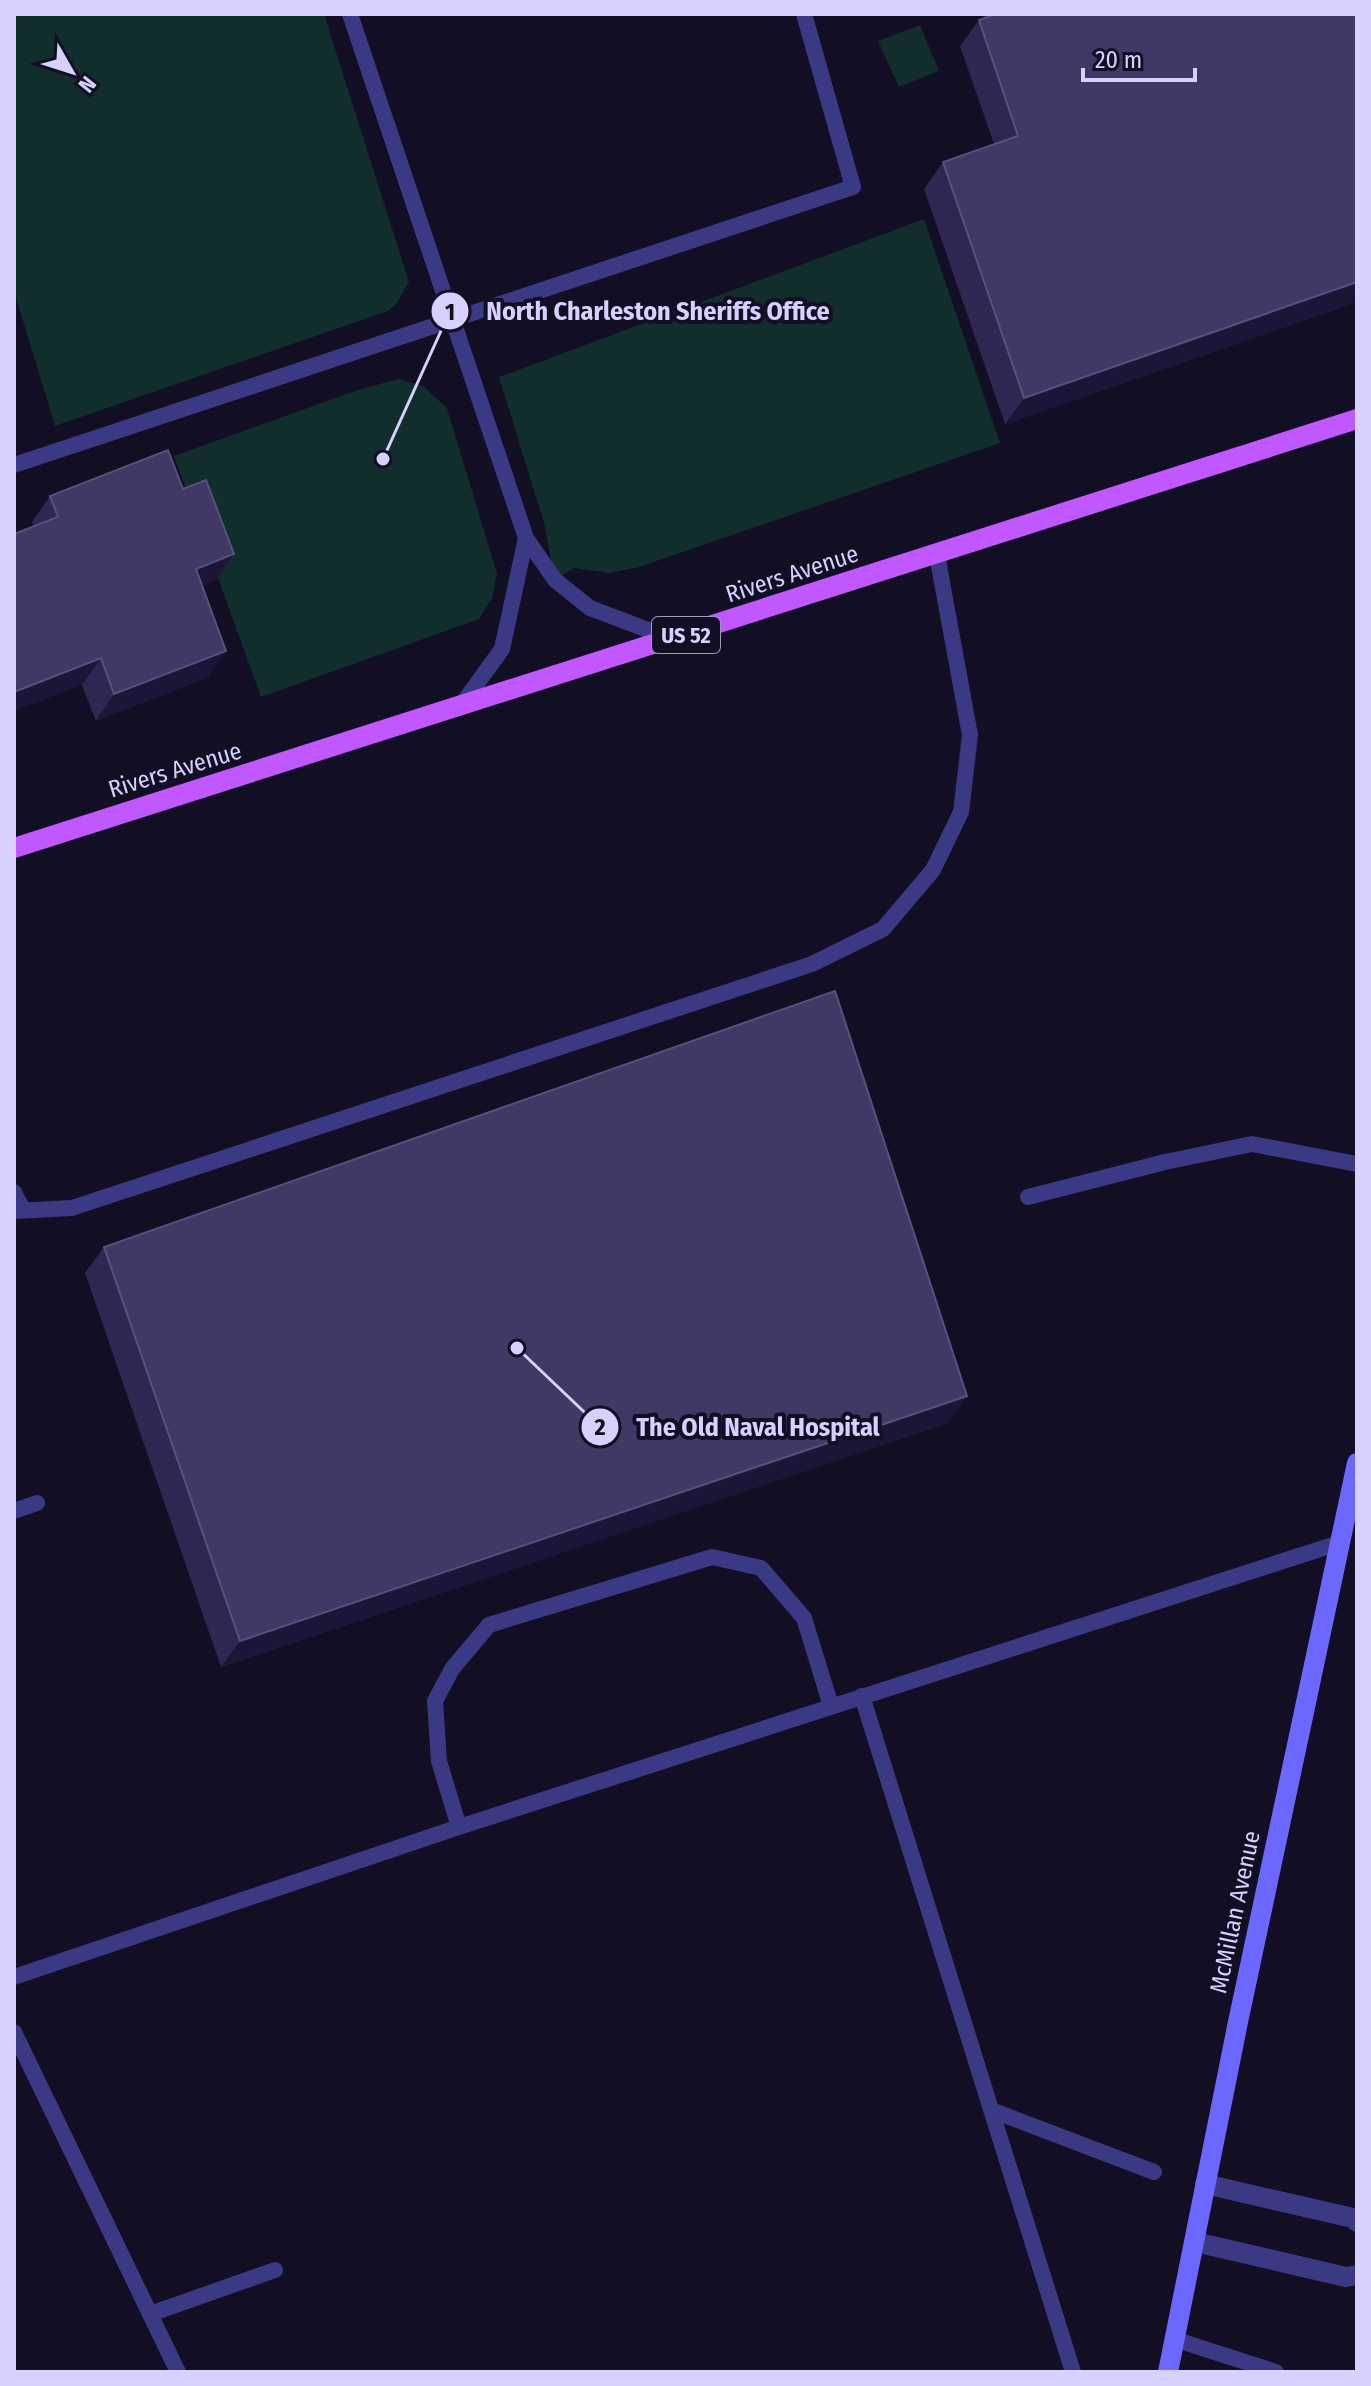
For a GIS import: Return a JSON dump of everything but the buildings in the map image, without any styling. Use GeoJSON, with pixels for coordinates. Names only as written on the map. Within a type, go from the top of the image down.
{"type":"FeatureCollection","features":[{"type":"Feature","properties":{"kind":"main road","name":"Rivers Avenue"},"geometry":{"type":"LineString","coordinates":[[14,848],[1357,419]]}},
{"type":"Feature","properties":{"kind":"street","name":"McMillan Avenue"},"geometry":{"type":"LineString","coordinates":[[1168,2372],[1357,1463]]}},
{"type":"Feature","properties":{"kind":"street"},"geometry":{"type":"LineString","coordinates":[[1205,2184],[1353,2218],[1357,2222]]}},
{"type":"Feature","properties":{"kind":"street"},"geometry":{"type":"LineString","coordinates":[[1195,2242],[1346,2277],[1357,2275]]}},
{"type":"Feature","properties":{"kind":"lane"},"geometry":{"type":"LineString","coordinates":[[350,14],[526,538],[555,580],[590,608],[672,639]]}},
{"type":"Feature","properties":{"kind":"lane"},"geometry":{"type":"LineString","coordinates":[[14,465],[853,187],[804,14]]}},
{"type":"Feature","properties":{"kind":"lane"},"geometry":{"type":"LineString","coordinates":[[460,707],[502,649],[526,538]]}},
{"type":"Feature","properties":{"kind":"lane"},"geometry":{"type":"LineString","coordinates":[[14,1192],[18,1211],[72,1208],[812,964],[883,929],[933,870],[961,812],[970,735],[937,555]]}},
{"type":"Feature","properties":{"kind":"lane"},"geometry":{"type":"LineString","coordinates":[[1028,1197],[1165,1162],[1252,1144],[1357,1164]]}},
{"type":"Feature","properties":{"kind":"lane"},"geometry":{"type":"LineString","coordinates":[[14,1511],[37,1503]]}},
{"type":"Feature","properties":{"kind":"lane"},"geometry":{"type":"LineString","coordinates":[[14,1977],[459,1827],[1339,1543]]}},
{"type":"Feature","properties":{"kind":"lane"},"geometry":{"type":"LineString","coordinates":[[459,1827],[439,1761],[435,1701],[452,1669],[489,1625],[712,1557],[737,1562],[761,1568],[804,1618],[831,1706]]}},
{"type":"Feature","properties":{"kind":"lane"},"geometry":{"type":"LineString","coordinates":[[862,1696],[1073,2372]]}},
{"type":"Feature","properties":{"kind":"lane"},"geometry":{"type":"LineString","coordinates":[[14,2032],[178,2372]]}},
{"type":"Feature","properties":{"kind":"lane"},"geometry":{"type":"LineString","coordinates":[[991,2110],[1154,2172]]}},
{"type":"Feature","properties":{"kind":"lane"},"geometry":{"type":"LineString","coordinates":[[150,2314],[275,2270]]}},
{"type":"Feature","properties":{"kind":"lane"},"geometry":{"type":"LineString","coordinates":[[1174,2339],[1276,2372]]}},
{"type":"Feature","properties":{"kind":"green space"},"geometry":{"type":"Polygon","coordinates":[[[14,14],[324,14],[409,282],[397,303],[388,311],[55,426],[14,291],[14,14]]]}},
{"type":"Feature","properties":{"kind":"green space"},"geometry":{"type":"Polygon","coordinates":[[[920,25],[939,71],[899,87],[878,41],[920,25]]]}},
{"type":"Feature","properties":{"kind":"green space"},"geometry":{"type":"Polygon","coordinates":[[[924,219],[1000,443],[639,567],[610,573],[574,568],[555,580],[544,523],[499,377],[924,219]]]}},
{"type":"Feature","properties":{"kind":"green space"},"geometry":{"type":"Polygon","coordinates":[[[398,379],[423,386],[447,408],[497,574],[492,598],[479,619],[261,697],[174,456],[358,390],[398,379]]]}},
{"type":"Feature","properties":{"kind":"place","name":"North Charleston Sheriffs Office"},"geometry":{"type":"Point","coordinates":[383,459]}},
{"type":"Feature","properties":{"kind":"place","name":"The Old Naval Hospital"},"geometry":{"type":"Point","coordinates":[517,1348]}}]}
